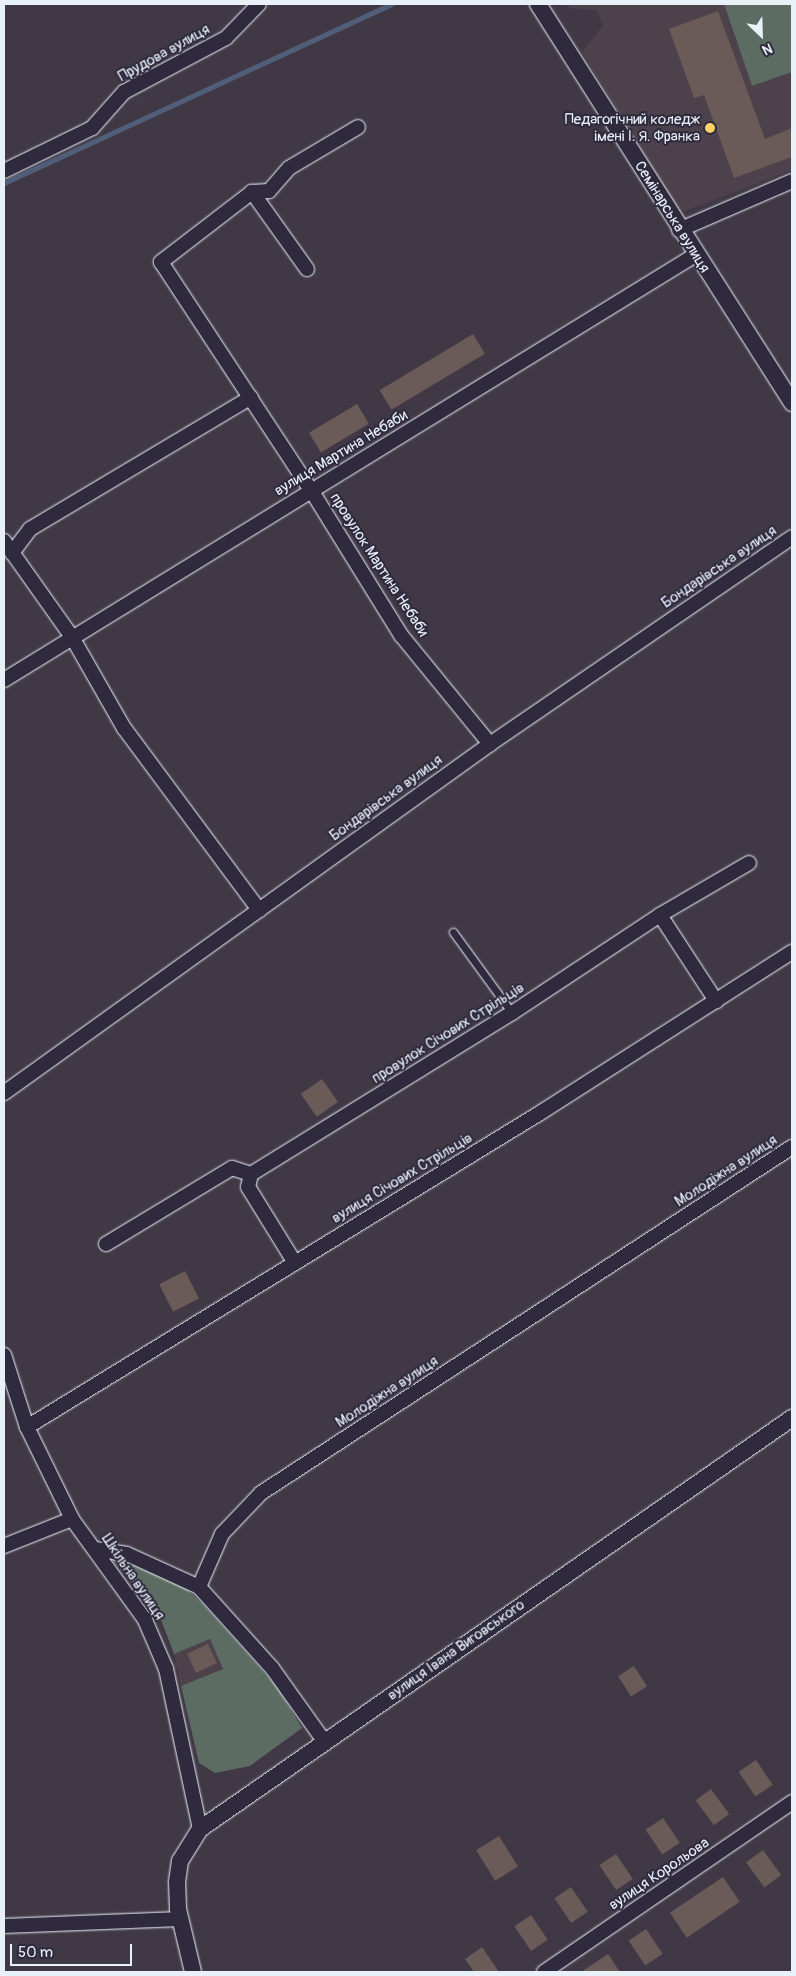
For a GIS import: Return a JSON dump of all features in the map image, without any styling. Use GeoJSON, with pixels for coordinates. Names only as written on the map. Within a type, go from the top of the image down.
{"type":"FeatureCollection","features":[{"type":"Feature","properties":{"kind":"street","name":"Прудова вулиця"},"geometry":{"type":"LineString","coordinates":[[4,171],[92,128],[124,92],[226,38],[259,4]]}},
{"type":"Feature","properties":{"kind":"street","name":"Семінарська вулиця"},"geometry":{"type":"LineString","coordinates":[[538,4],[680,230],[792,403]]}},
{"type":"Feature","properties":{"kind":"street"},"geometry":{"type":"LineString","coordinates":[[252,192],[269,191],[289,168],[358,127]]}},
{"type":"Feature","properties":{"kind":"street"},"geometry":{"type":"LineString","coordinates":[[680,230],[792,181]]}},
{"type":"Feature","properties":{"kind":"street"},"geometry":{"type":"LineString","coordinates":[[252,192],[307,269]]}},
{"type":"Feature","properties":{"kind":"street","name":"провулок Мартина Небаби"},"geometry":{"type":"LineString","coordinates":[[252,192],[161,262],[251,397],[402,634],[490,744]]}},
{"type":"Feature","properties":{"kind":"street","name":"вулиця Мартина Небаби"},"geometry":{"type":"LineString","coordinates":[[4,680],[696,255]]}},
{"type":"Feature","properties":{"kind":"street"},"geometry":{"type":"LineString","coordinates":[[12,553],[30,529],[251,397]]}},
{"type":"Feature","properties":{"kind":"street","name":"Бондарівська вулиця"},"geometry":{"type":"LineString","coordinates":[[4,1092],[490,744],[792,537]]}},
{"type":"Feature","properties":{"kind":"street"},"geometry":{"type":"LineString","coordinates":[[4,541],[72,638],[124,728],[259,910]]}},
{"type":"Feature","properties":{"kind":"street","name":"провулок Січових Стрільців"},"geometry":{"type":"LineString","coordinates":[[252,1174],[512,1013],[660,915],[748,863]]}},
{"type":"Feature","properties":{"kind":"street"},"geometry":{"type":"LineString","coordinates":[[660,915],[716,1001]]}},
{"type":"Feature","properties":{"kind":"street","name":"вулиця Січових Стрільців"},"geometry":{"type":"LineString","coordinates":[[27,1427],[716,1001],[792,952]]}},
{"type":"Feature","properties":{"kind":"street","name":"Молодіжна вулиця"},"geometry":{"type":"LineString","coordinates":[[199,1587],[222,1534],[260,1493],[792,1147]]}},
{"type":"Feature","properties":{"kind":"street"},"geometry":{"type":"LineString","coordinates":[[106,1244],[232,1168],[252,1174],[248,1187],[295,1262]]}},
{"type":"Feature","properties":{"kind":"street","name":"Шкільна вулиця"},"geometry":{"type":"LineString","coordinates":[[4,1355],[27,1427],[72,1519],[96,1549],[145,1620],[166,1668],[200,1829]]}},
{"type":"Feature","properties":{"kind":"street","name":"вулиця Івана Виговського"},"geometry":{"type":"LineString","coordinates":[[193,1972],[180,1919],[177,1882],[180,1861],[200,1829],[324,1741],[792,1418]]}},
{"type":"Feature","properties":{"kind":"street"},"geometry":{"type":"LineString","coordinates":[[4,1546],[72,1519]]}},
{"type":"Feature","properties":{"kind":"street"},"geometry":{"type":"LineString","coordinates":[[96,1549],[127,1554],[199,1587],[272,1668],[324,1741]]}},
{"type":"Feature","properties":{"kind":"street","name":"вулиця Корольова"},"geometry":{"type":"LineString","coordinates":[[544,1972],[792,1802]]}},
{"type":"Feature","properties":{"kind":"street"},"geometry":{"type":"LineString","coordinates":[[4,1926],[180,1919]]}},
{"type":"Feature","properties":{"kind":"lane"},"geometry":{"type":"LineString","coordinates":[[453,932],[512,1013]]}},
{"type":"Feature","properties":{"kind":"shaded area","name":"Педагогічний коледж імені І. Я. Франка"},"geometry":{"type":"Polygon","coordinates":[[[567,4],[724,4],[752,86],[792,72],[792,170],[686,211],[677,208],[582,52],[603,26],[597,10],[569,8],[567,4]]]}},
{"type":"Feature","properties":{"kind":"shaded area"},"geometry":{"type":"Polygon","coordinates":[[[210,1639],[223,1669],[181,1686],[174,1654],[210,1639]]]}},
{"type":"Feature","properties":{"kind":"green space"},"geometry":{"type":"Polygon","coordinates":[[[724,4],[792,4],[792,72],[752,86],[724,4]]]}},
{"type":"Feature","properties":{"kind":"green space"},"geometry":{"type":"Polygon","coordinates":[[[116,1554],[180,1583],[203,1604],[278,1688],[302,1728],[250,1766],[215,1773],[199,1763],[181,1686],[223,1669],[210,1639],[174,1654],[162,1622],[142,1593],[113,1561],[116,1554]]]}},
{"type":"Feature","properties":{"kind":"building"},"geometry":{"type":"Polygon","coordinates":[[[718,11],[765,139],[792,128],[792,157],[734,178],[704,95],[694,98],[669,29],[718,11]]]}},
{"type":"Feature","properties":{"kind":"building"},"geometry":{"type":"Polygon","coordinates":[[[473,334],[485,354],[391,410],[380,390],[473,334]]]}},
{"type":"Feature","properties":{"kind":"building"},"geometry":{"type":"Polygon","coordinates":[[[357,404],[369,424],[321,453],[309,433],[357,404]]]}},
{"type":"Feature","properties":{"kind":"building"},"geometry":{"type":"Polygon","coordinates":[[[322,1079],[338,1102],[317,1117],[301,1094],[322,1079]]]}},
{"type":"Feature","properties":{"kind":"building"},"geometry":{"type":"Polygon","coordinates":[[[185,1271],[199,1299],[173,1312],[159,1284],[185,1271]]]}},
{"type":"Feature","properties":{"kind":"building"},"geometry":{"type":"Polygon","coordinates":[[[208,1644],[217,1663],[196,1673],[187,1654],[208,1644]]]}},
{"type":"Feature","properties":{"kind":"building"},"geometry":{"type":"Polygon","coordinates":[[[634,1666],[647,1686],[631,1696],[618,1676],[634,1666]]]}},
{"type":"Feature","properties":{"kind":"building"},"geometry":{"type":"Polygon","coordinates":[[[756,1760],[773,1785],[755,1797],[739,1772],[756,1760]]]}},
{"type":"Feature","properties":{"kind":"building"},"geometry":{"type":"Polygon","coordinates":[[[711,1789],[729,1814],[714,1825],[696,1800],[711,1789]]]}},
{"type":"Feature","properties":{"kind":"building"},"geometry":{"type":"Polygon","coordinates":[[[663,1818],[680,1843],[662,1855],[646,1830],[663,1818]]]}},
{"type":"Feature","properties":{"kind":"building"},"geometry":{"type":"Polygon","coordinates":[[[499,1836],[518,1867],[495,1881],[476,1850],[499,1836]]]}},
{"type":"Feature","properties":{"kind":"building"},"geometry":{"type":"Polygon","coordinates":[[[763,1850],[781,1875],[764,1887],[746,1862],[763,1850]]]}},
{"type":"Feature","properties":{"kind":"building"},"geometry":{"type":"Polygon","coordinates":[[[616,1854],[633,1879],[616,1890],[599,1865],[616,1854]]]}},
{"type":"Feature","properties":{"kind":"building"},"geometry":{"type":"Polygon","coordinates":[[[723,1877],[740,1902],[687,1938],[670,1913],[723,1877]]]}},
{"type":"Feature","properties":{"kind":"building"},"geometry":{"type":"Polygon","coordinates":[[[571,1887],[588,1912],[571,1923],[554,1898],[571,1887]]]}},
{"type":"Feature","properties":{"kind":"building"},"geometry":{"type":"Polygon","coordinates":[[[531,1915],[548,1940],[531,1951],[514,1926],[531,1915]]]}},
{"type":"Feature","properties":{"kind":"building"},"geometry":{"type":"Polygon","coordinates":[[[646,1929],[663,1954],[645,1966],[629,1941],[646,1929]]]}},
{"type":"Feature","properties":{"kind":"building"},"geometry":{"type":"Polygon","coordinates":[[[482,1947],[499,1972],[474,1972],[465,1959],[482,1947]]]}},
{"type":"Feature","properties":{"kind":"building"},"geometry":{"type":"Polygon","coordinates":[[[608,1954],[620,1972],[581,1972],[608,1954]]]}},
{"type":"Feature","properties":{"kind":"waterway"},"geometry":{"type":"LineString","coordinates":[[4,183],[392,4]]}},
{"type":"Feature","properties":{"kind":"place","name":"Педагогічний коледж імені І. Я. Франка"},"geometry":{"type":"Point","coordinates":[710,128]}}]}
